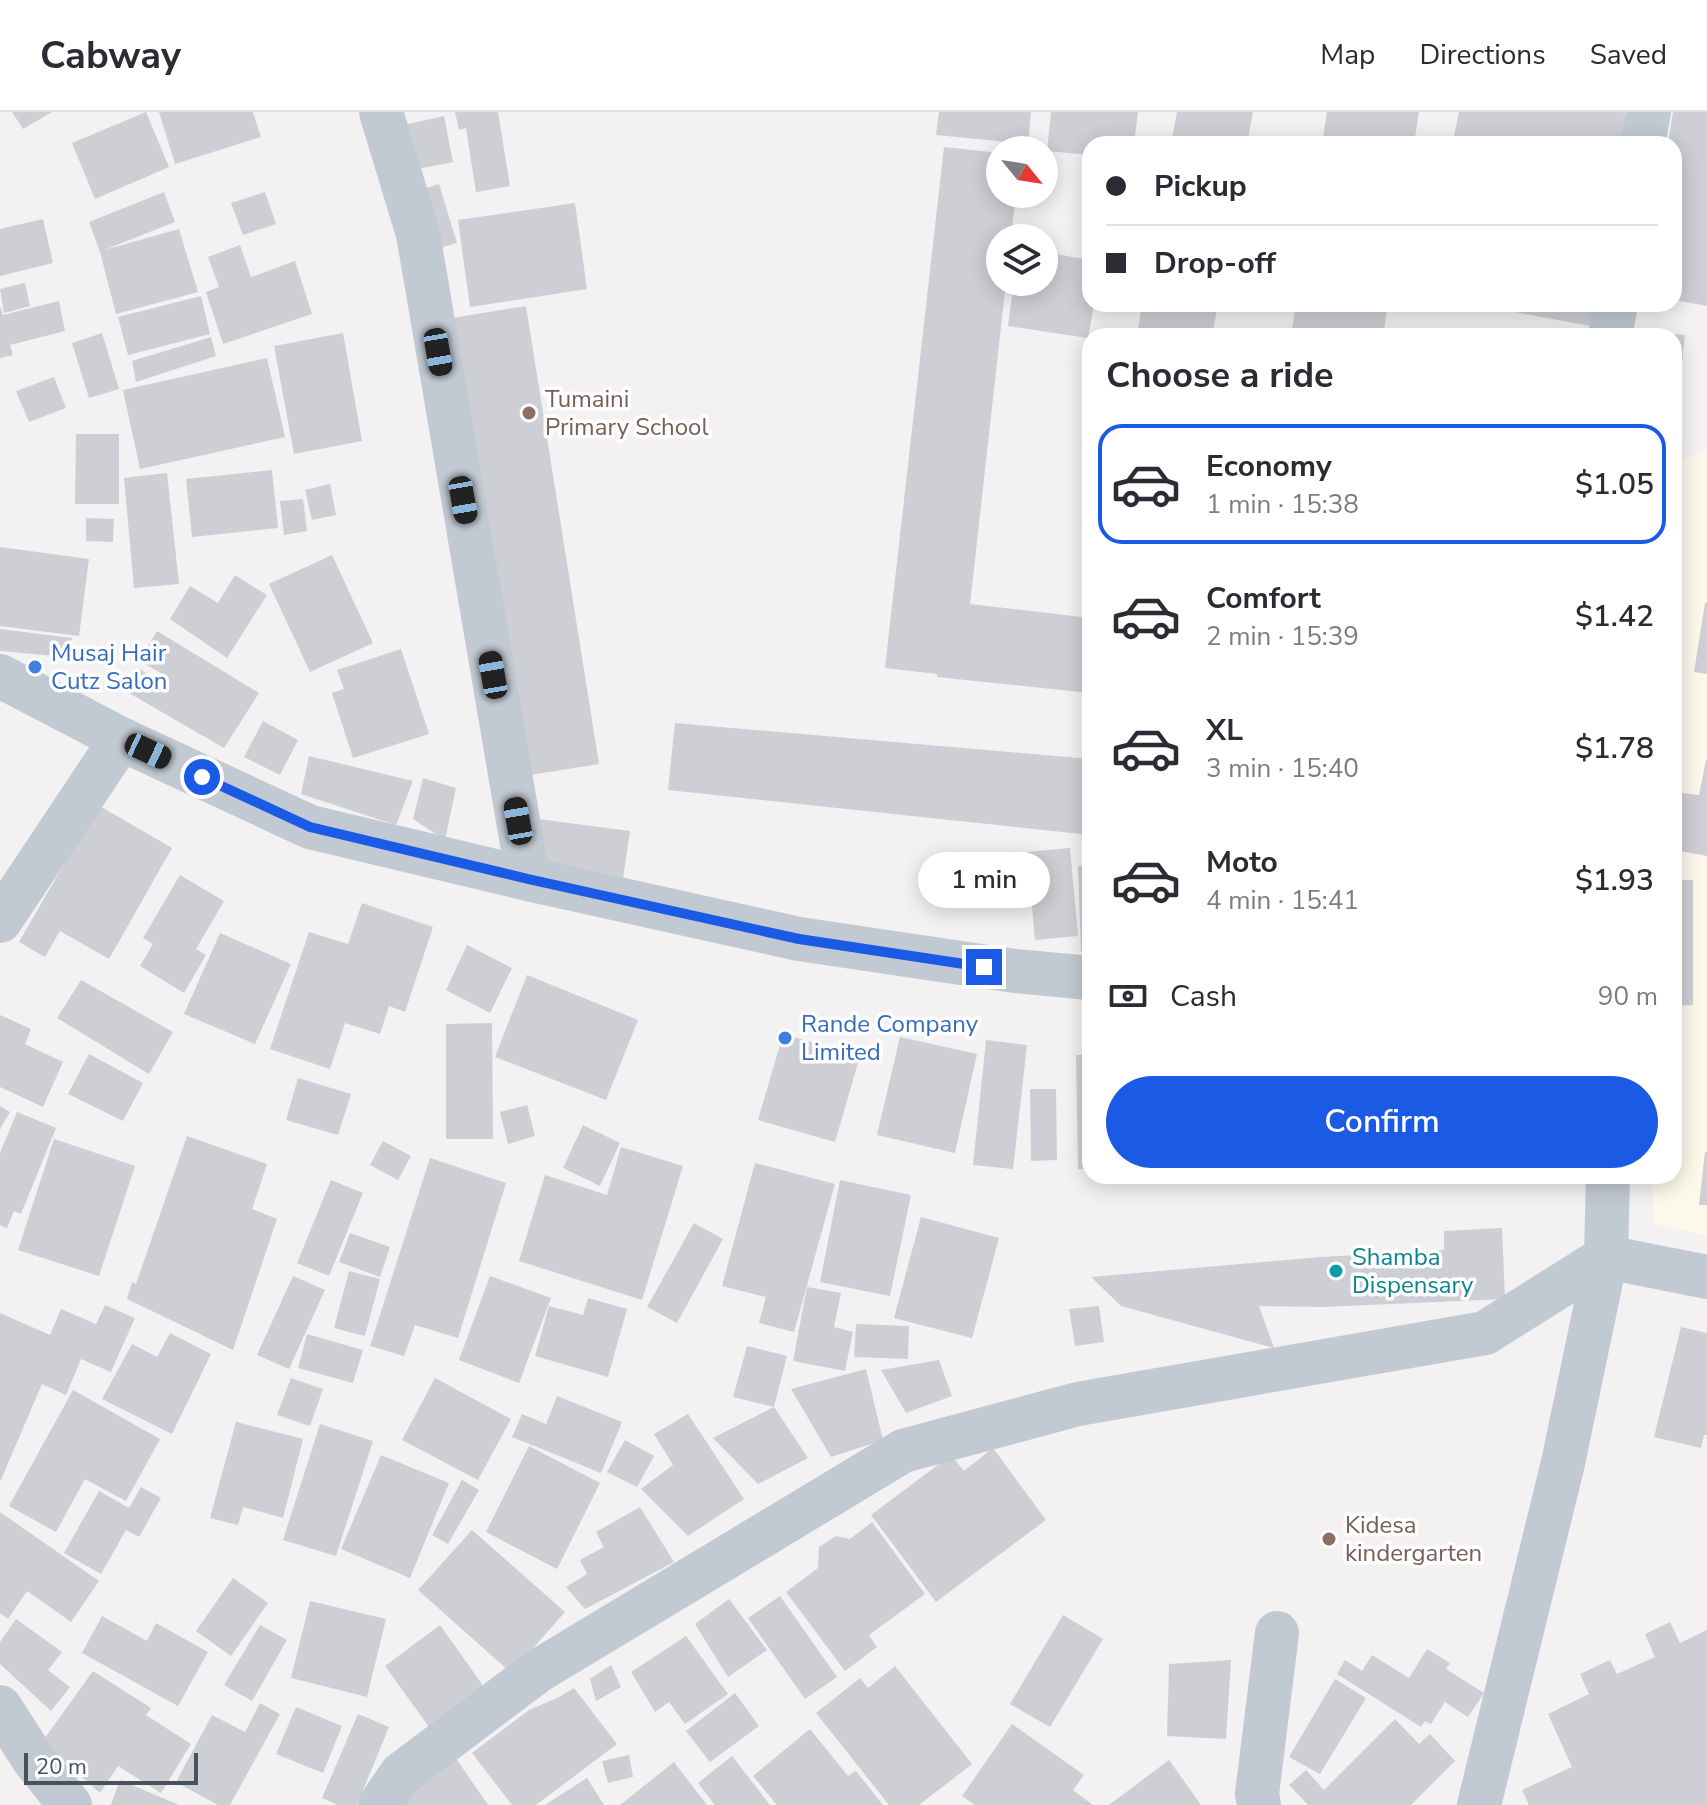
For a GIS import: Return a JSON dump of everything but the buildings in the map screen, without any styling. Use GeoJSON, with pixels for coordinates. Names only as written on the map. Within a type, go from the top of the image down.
{"type":"FeatureCollection","features":[{"type":"Feature","properties":{"kind":"street"},"geometry":{"type":"LineString","coordinates":[[381,112],[418,234],[528,879]]}},
{"type":"Feature","properties":{"kind":"street"},"geometry":{"type":"LineString","coordinates":[[1644,136],[1649,112]]}},
{"type":"Feature","properties":{"kind":"street"},"geometry":{"type":"LineString","coordinates":[[0,676],[121,739],[310,827],[799,939],[1015,971],[1082,977]]}},
{"type":"Feature","properties":{"kind":"street"},"geometry":{"type":"LineString","coordinates":[[0,921],[121,739]]}},
{"type":"Feature","properties":{"kind":"street"},"geometry":{"type":"LineString","coordinates":[[1479,1805],[1563,1463],[1606,1257],[1608,1184]]}},
{"type":"Feature","properties":{"kind":"street"},"geometry":{"type":"LineString","coordinates":[[380,1805],[401,1774],[538,1671],[903,1451],[1078,1404],[1485,1333],[1606,1257],[1707,1277]]}},
{"type":"Feature","properties":{"kind":"street"},"geometry":{"type":"LineString","coordinates":[[1259,1805],[1257,1794],[1277,1633]]}},
{"type":"Feature","properties":{"kind":"street"},"geometry":{"type":"LineString","coordinates":[[0,1707],[34,1760],[70,1805]]}},
{"type":"Feature","properties":{"kind":"shaded area"},"geometry":{"type":"Polygon","coordinates":[[[1707,450],[1707,1235],[1654,1224],[1652,1184],[1682,1184],[1682,459],[1707,450]]]}},
{"type":"Feature","properties":{"kind":"place","name":"Tumaini Primary School"},"geometry":{"type":"Point","coordinates":[529,413]}},
{"type":"Feature","properties":{"kind":"place","name":"Musaj Hair Cutz Salon"},"geometry":{"type":"Point","coordinates":[35,667]}},
{"type":"Feature","properties":{"kind":"place","name":"Rande Company Limited"},"geometry":{"type":"Point","coordinates":[785,1038]}},
{"type":"Feature","properties":{"kind":"place","name":"Shamba Dispensary"},"geometry":{"type":"Point","coordinates":[1336,1271]}},
{"type":"Feature","properties":{"kind":"place","name":"Kidesa kindergarten"},"geometry":{"type":"Point","coordinates":[1329,1539]}},
{"type":"Feature","properties":{"kind":"route"},"geometry":{"type":"LineString","coordinates":[[202,777],[310,827],[799,939],[984,967]]}}]}
